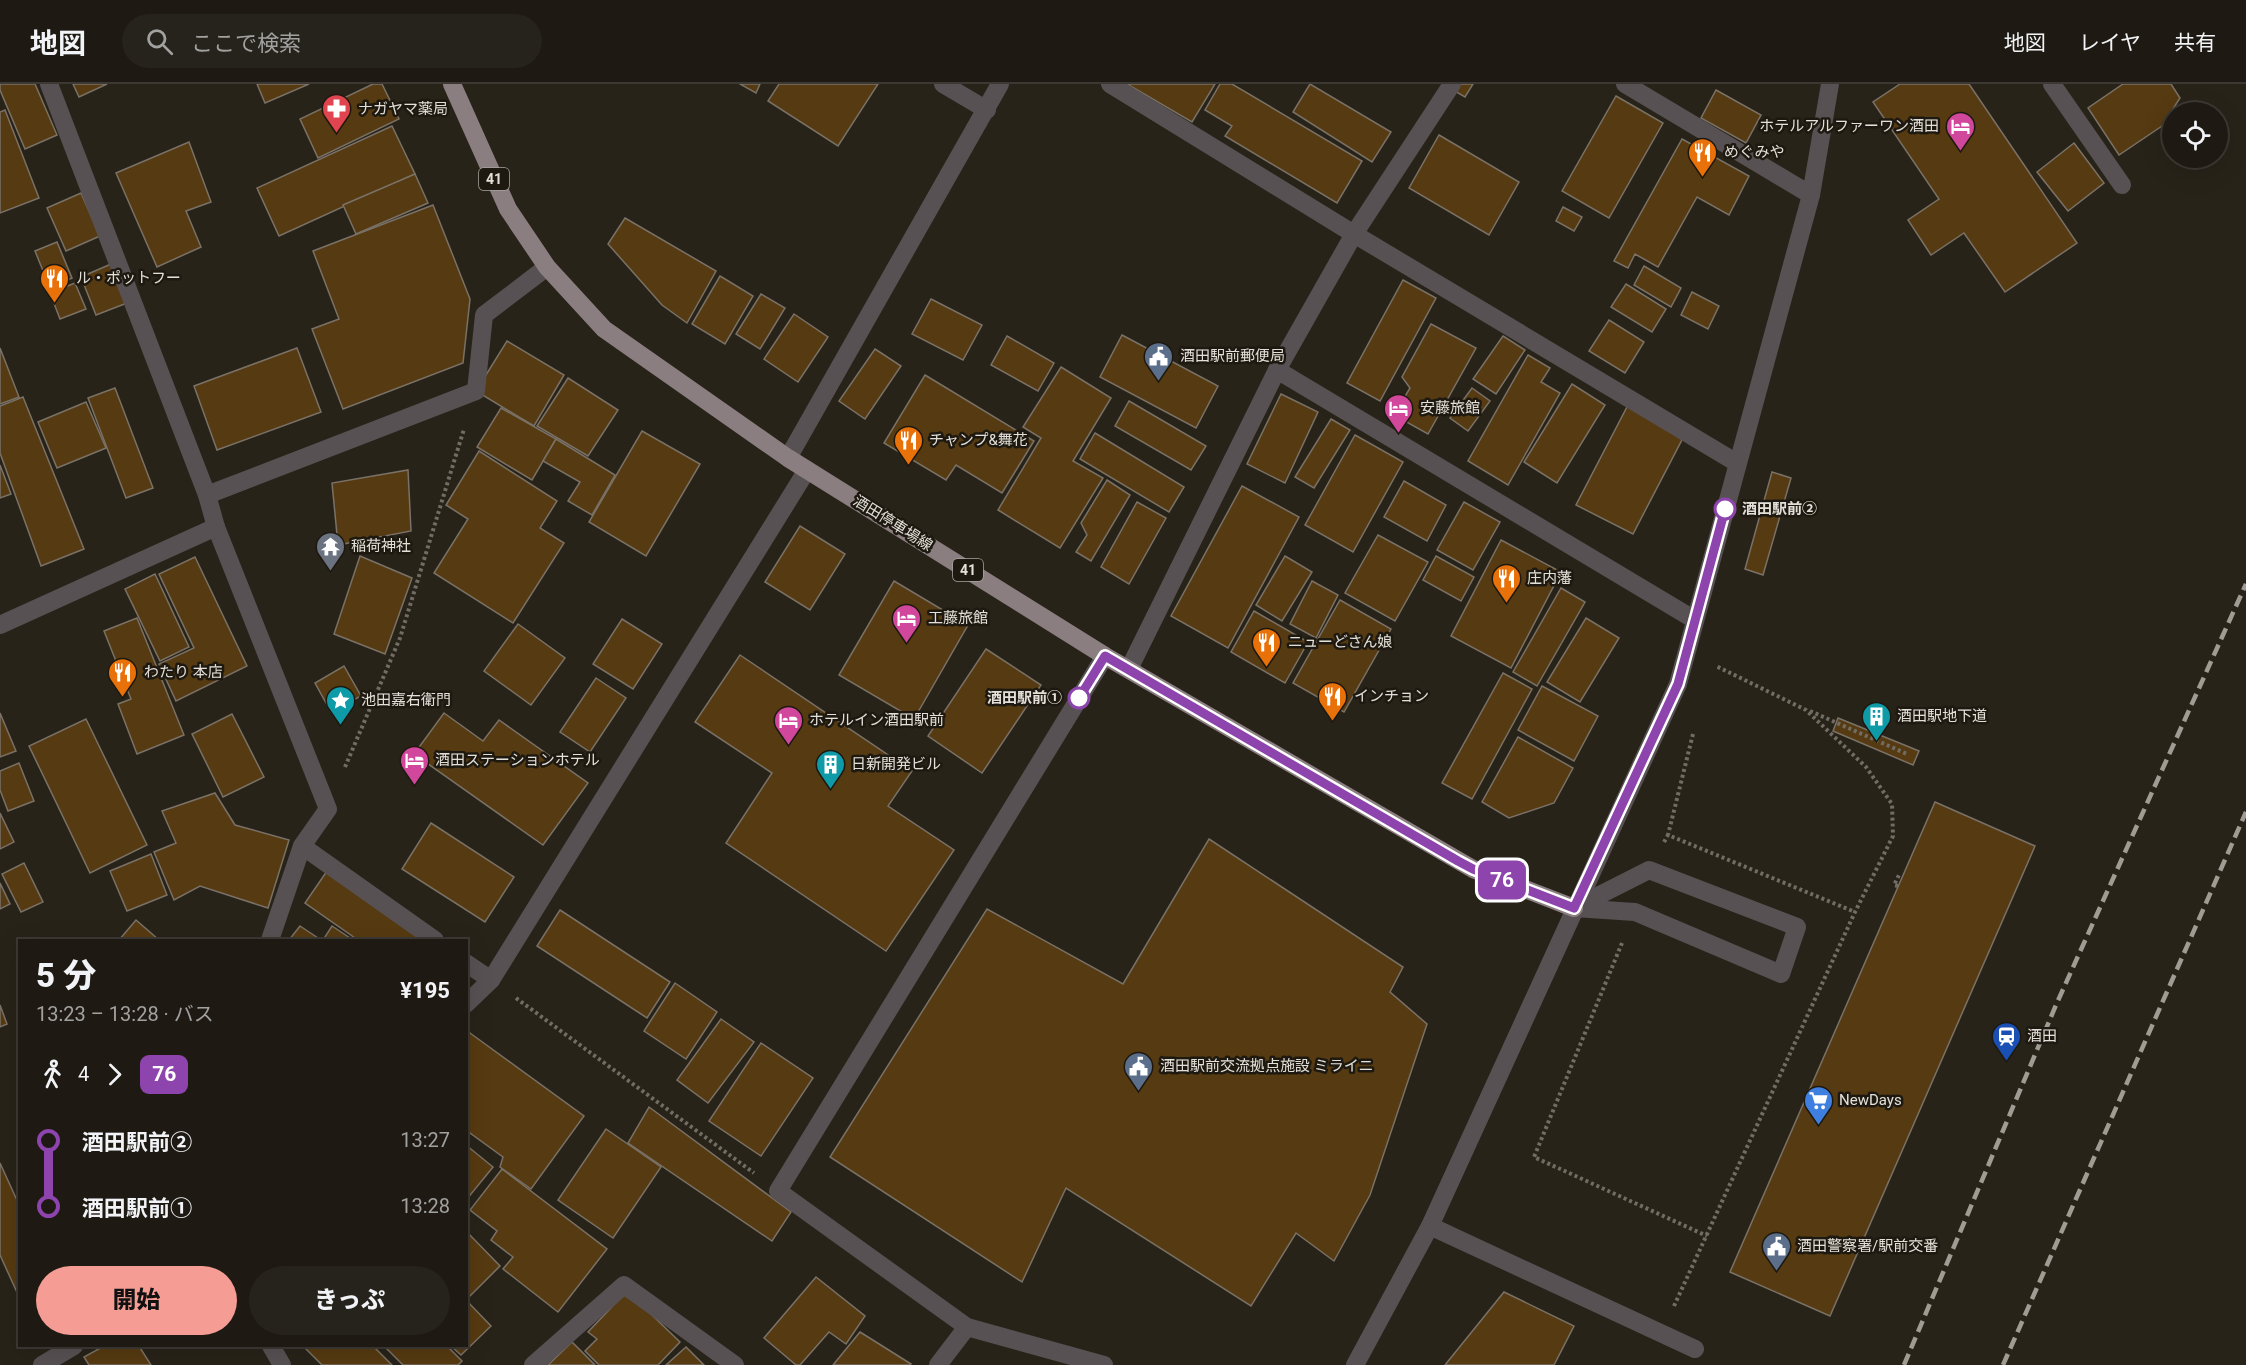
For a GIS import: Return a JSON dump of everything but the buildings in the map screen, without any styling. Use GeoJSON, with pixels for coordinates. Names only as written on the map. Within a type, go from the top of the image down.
{"type":"FeatureCollection","features":[{"type":"Feature","properties":{"kind":"main road","name":"酒田停車場線"},"geometry":{"type":"LineString","coordinates":[[452,84],[508,209],[547,267],[604,329],[788,458],[1105,656],[1466,866],[1574,908]]}},
{"type":"Feature","properties":{"kind":"street"},"geometry":{"type":"LineString","coordinates":[[49,84],[207,495],[216,527],[328,809],[302,846],[270,939]]}},
{"type":"Feature","properties":{"kind":"street"},"geometry":{"type":"LineString","coordinates":[[943,84],[987,110]]}},
{"type":"Feature","properties":{"kind":"street"},"geometry":{"type":"LineString","coordinates":[[788,458],[1000,84]]}},
{"type":"Feature","properties":{"kind":"street"},"geometry":{"type":"LineString","coordinates":[[1110,84],[1354,234],[1737,463]]}},
{"type":"Feature","properties":{"kind":"street"},"geometry":{"type":"LineString","coordinates":[[1129,669],[1277,370],[1354,234],[1452,84]]}},
{"type":"Feature","properties":{"kind":"street"},"geometry":{"type":"LineString","coordinates":[[1625,84],[1811,195]]}},
{"type":"Feature","properties":{"kind":"street"},"geometry":{"type":"LineString","coordinates":[[1355,1365],[1430,1226],[1678,684],[1811,195],[1830,84]]}},
{"type":"Feature","properties":{"kind":"street"},"geometry":{"type":"LineString","coordinates":[[2052,84],[2122,184]]}},
{"type":"Feature","properties":{"kind":"street"},"geometry":{"type":"LineString","coordinates":[[207,495],[476,391],[484,315],[547,267]]}},
{"type":"Feature","properties":{"kind":"street"},"geometry":{"type":"LineString","coordinates":[[1277,370],[1695,620]]}},
{"type":"Feature","properties":{"kind":"street"},"geometry":{"type":"LineString","coordinates":[[468,1002],[491,980],[807,470]]}},
{"type":"Feature","properties":{"kind":"street"},"geometry":{"type":"LineString","coordinates":[[0,625],[216,527]]}},
{"type":"Feature","properties":{"kind":"street"},"geometry":{"type":"LineString","coordinates":[[1104,1365],[967,1328],[778,1191],[1105,656]]}},
{"type":"Feature","properties":{"kind":"street"},"geometry":{"type":"LineString","coordinates":[[302,846],[434,939]]}},
{"type":"Feature","properties":{"kind":"street"},"geometry":{"type":"LineString","coordinates":[[1649,870],[1797,927],[1781,974],[1635,912],[1574,908],[1649,870]]}},
{"type":"Feature","properties":{"kind":"street"},"geometry":{"type":"LineString","coordinates":[[468,964],[491,980]]}},
{"type":"Feature","properties":{"kind":"street"},"geometry":{"type":"LineString","coordinates":[[1430,1226],[1695,1349]]}},
{"type":"Feature","properties":{"kind":"street"},"geometry":{"type":"LineString","coordinates":[[533,1365],[624,1285],[735,1365]]}},
{"type":"Feature","properties":{"kind":"street"},"geometry":{"type":"LineString","coordinates":[[938,1365],[967,1328]]}},
{"type":"Feature","properties":{"kind":"street"},"geometry":{"type":"LineString","coordinates":[[42,1365],[72,1347]]}},
{"type":"Feature","properties":{"kind":"street"},"geometry":{"type":"LineString","coordinates":[[272,1347],[282,1365]]}},
{"type":"Feature","properties":{"kind":"path"},"geometry":{"type":"LineString","coordinates":[[328,809],[400,638],[476,391]]}},
{"type":"Feature","properties":{"kind":"path"},"geometry":{"type":"LineString","coordinates":[[1806,710],[1907,754]]}},
{"type":"Feature","properties":{"kind":"path"},"geometry":{"type":"LineString","coordinates":[[1649,870],[1668,835],[1694,732]]}},
{"type":"Feature","properties":{"kind":"path"},"geometry":{"type":"LineString","coordinates":[[1668,835],[1855,912]]}},
{"type":"Feature","properties":{"kind":"path"},"geometry":{"type":"LineString","coordinates":[[1898,886],[1894,885],[1899,875]]}},
{"type":"Feature","properties":{"kind":"path"},"geometry":{"type":"LineString","coordinates":[[1635,912],[1534,1158],[1707,1236]]}},
{"type":"Feature","properties":{"kind":"path"},"geometry":{"type":"LineString","coordinates":[[491,980],[778,1191]]}},
{"type":"Feature","properties":{"kind":"railway"},"geometry":{"type":"LineString","coordinates":[[1904,1365],[2056,1005],[2246,584]]}},
{"type":"Feature","properties":{"kind":"railway"},"geometry":{"type":"LineString","coordinates":[[2003,1365],[2246,812]]}},
{"type":"Feature","properties":{"kind":"bus line","name":"76"},"geometry":{"type":"LineString","coordinates":[[1079,698],[1105,656],[1458,861],[1574,908],[1678,684],[1725,509]]}},
{"type":"Feature","properties":{"kind":"place","name":"ナガヤマ薬局"},"geometry":{"type":"Point","coordinates":[337,134]}},
{"type":"Feature","properties":{"kind":"place","name":"ホテルアルファーワン酒田"},"geometry":{"type":"Point","coordinates":[1960,152]}},
{"type":"Feature","properties":{"kind":"place","name":"めぐみや"},"geometry":{"type":"Point","coordinates":[1703,178]}},
{"type":"Feature","properties":{"kind":"place","name":"ル・ポットフー"},"geometry":{"type":"Point","coordinates":[55,304]}},
{"type":"Feature","properties":{"kind":"place","name":"酒田駅前郵便局"},"geometry":{"type":"Point","coordinates":[1159,382]}},
{"type":"Feature","properties":{"kind":"place","name":"安藤旅館"},"geometry":{"type":"Point","coordinates":[1399,434]}},
{"type":"Feature","properties":{"kind":"place","name":"チャンプ&舞花"},"geometry":{"type":"Point","coordinates":[908,466]}},
{"type":"Feature","properties":{"kind":"place","name":"酒田駅前②"},"geometry":{"type":"Point","coordinates":[1725,509]}},
{"type":"Feature","properties":{"kind":"place","name":"稲荷神社"},"geometry":{"type":"Point","coordinates":[330,572]}},
{"type":"Feature","properties":{"kind":"place","name":"庄内藩"},"geometry":{"type":"Point","coordinates":[1506,604]}},
{"type":"Feature","properties":{"kind":"place","name":"工藤旅館"},"geometry":{"type":"Point","coordinates":[907,644]}},
{"type":"Feature","properties":{"kind":"place","name":"ニューどさん娘"},"geometry":{"type":"Point","coordinates":[1267,668]}},
{"type":"Feature","properties":{"kind":"place","name":"わたり 本店"},"geometry":{"type":"Point","coordinates":[123,698]}},
{"type":"Feature","properties":{"kind":"place","name":"酒田駅前①"},"geometry":{"type":"Point","coordinates":[1079,698]}},
{"type":"Feature","properties":{"kind":"place","name":"インチョン"},"geometry":{"type":"Point","coordinates":[1333,722]}},
{"type":"Feature","properties":{"kind":"place","name":"池田嘉右衛門"},"geometry":{"type":"Point","coordinates":[340,726]}},
{"type":"Feature","properties":{"kind":"place","name":"酒田駅地下道"},"geometry":{"type":"Point","coordinates":[1876,742]}},
{"type":"Feature","properties":{"kind":"place","name":"ホテルイン酒田駅前"},"geometry":{"type":"Point","coordinates":[788,746]}},
{"type":"Feature","properties":{"kind":"place","name":"酒田ステーションホテル"},"geometry":{"type":"Point","coordinates":[414,786]}},
{"type":"Feature","properties":{"kind":"place","name":"日新開発ビル"},"geometry":{"type":"Point","coordinates":[830,790]}},
{"type":"Feature","properties":{"kind":"place","name":"酒田"},"geometry":{"type":"Point","coordinates":[2006,1062]}},
{"type":"Feature","properties":{"kind":"place","name":"酒田駅前交流拠点施設 ミライニ"},"geometry":{"type":"Point","coordinates":[1139,1092]}},
{"type":"Feature","properties":{"kind":"place","name":"NewDays"},"geometry":{"type":"Point","coordinates":[1818,1126]}},
{"type":"Feature","properties":{"kind":"place","name":"酒田警察署/駅前交番"},"geometry":{"type":"Point","coordinates":[1776,1272]}}]}
